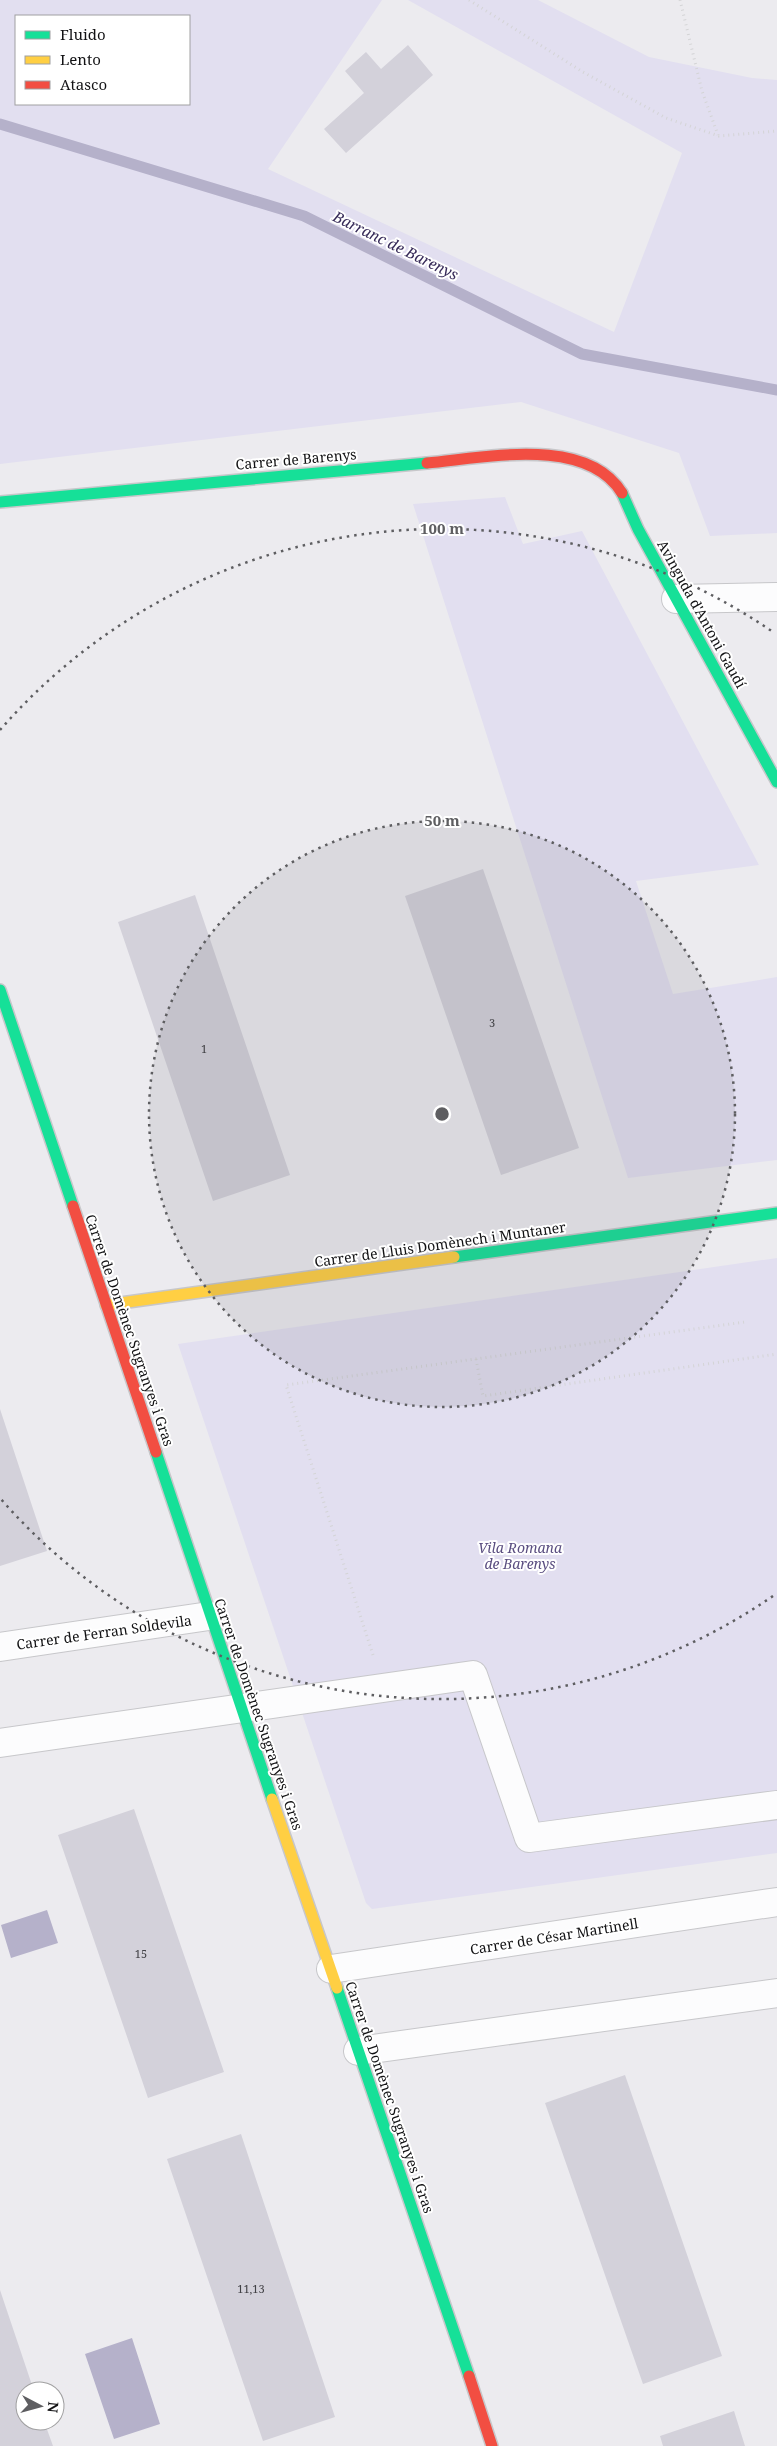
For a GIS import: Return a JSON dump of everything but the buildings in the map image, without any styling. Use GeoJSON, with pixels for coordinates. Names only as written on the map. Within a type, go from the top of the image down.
{"type":"FeatureCollection","features":[{"type":"Feature","properties":{"kind":"street","name":"Carrer de Barenys"},"geometry":{"type":"LineString","coordinates":[[0,502],[528,454],[554,455],[594,466]]}},
{"type":"Feature","properties":{"kind":"street","name":"Avinguda d'Antoni Gaudí"},"geometry":{"type":"LineString","coordinates":[[594,466],[618,486],[638,530],[777,782]]}},
{"type":"Feature","properties":{"kind":"street"},"geometry":{"type":"LineString","coordinates":[[676,599],[777,597]]}},
{"type":"Feature","properties":{"kind":"street","name":"Carrer de Domènec Sugranyes i Gras"},"geometry":{"type":"LineString","coordinates":[[0,990],[240,1708],[331,1969],[492,2446]]}},
{"type":"Feature","properties":{"kind":"street","name":"Carrer de Lluis Domènech i Muntaner"},"geometry":{"type":"LineString","coordinates":[[106,1305],[777,1213]]}},
{"type":"Feature","properties":{"kind":"street","name":"Carrer de Ferran Soldevila"},"geometry":{"type":"LineString","coordinates":[[0,1647],[209,1616]]}},
{"type":"Feature","properties":{"kind":"street"},"geometry":{"type":"LineString","coordinates":[[0,1742],[473,1675],[529,1838],[777,1805]]}},
{"type":"Feature","properties":{"kind":"street","name":"Carrer de César Martinell"},"geometry":{"type":"LineString","coordinates":[[331,1969],[777,1902]]}},
{"type":"Feature","properties":{"kind":"street"},"geometry":{"type":"LineString","coordinates":[[358,2051],[777,1993]]}},
{"type":"Feature","properties":{"kind":"path"},"geometry":{"type":"LineString","coordinates":[[469,0],[583,72],[666,118],[718,136],[777,131]]}},
{"type":"Feature","properties":{"kind":"path"},"geometry":{"type":"LineString","coordinates":[[680,0],[702,91],[718,136]]}},
{"type":"Feature","properties":{"kind":"path"},"geometry":{"type":"LineString","coordinates":[[383,1689],[286,1385],[745,1322]]}},
{"type":"Feature","properties":{"kind":"path"},"geometry":{"type":"LineString","coordinates":[[476,1359],[484,1396],[777,1354]]}},
{"type":"Feature","properties":{"kind":"green space"},"geometry":{"type":"Polygon","coordinates":[[[0,0],[382,0],[268,169],[614,332],[682,153],[408,0],[538,0],[649,57],[752,78],[777,80],[777,533],[710,536],[679,453],[521,402],[0,464],[0,0]]]}},
{"type":"Feature","properties":{"kind":"green space"},"geometry":{"type":"Polygon","coordinates":[[[505,497],[523,544],[582,531],[759,865],[636,881],[673,994],[777,977],[777,1160],[628,1178],[413,504],[505,497]]]}},
{"type":"Feature","properties":{"kind":"green space","name":"Vila Romana de Barenys"},"geometry":{"type":"Polygon","coordinates":[[[777,1258],[777,1853],[372,1909],[366,1903],[178,1344],[777,1258]]]}},
{"type":"Feature","properties":{"kind":"shaded area"},"geometry":{"type":"Polygon","coordinates":[[[47,1910],[58,1943],[11,1958],[1,1925],[47,1910]]]}},
{"type":"Feature","properties":{"kind":"shaded area"},"geometry":{"type":"Polygon","coordinates":[[[132,2338],[160,2424],[114,2439],[85,2354],[132,2338]]]}},
{"type":"Feature","properties":{"kind":"waterway","name":"Barranc de Barenys"},"geometry":{"type":"LineString","coordinates":[[0,124],[304,216],[582,354],[777,390]]}},
{"type":"Feature","properties":{"kind":"traffic: fast"},"geometry":{"type":"LineString","coordinates":[[0,502],[427,463]]}},
{"type":"Feature","properties":{"kind":"traffic: fast"},"geometry":{"type":"LineString","coordinates":[[622,493],[638,529],[777,782]]}},
{"type":"Feature","properties":{"kind":"traffic: fast"},"geometry":{"type":"LineString","coordinates":[[0,990],[73,1206]]}},
{"type":"Feature","properties":{"kind":"traffic: fast"},"geometry":{"type":"LineString","coordinates":[[454,1257],[777,1213]]}},
{"type":"Feature","properties":{"kind":"traffic: fast"},"geometry":{"type":"LineString","coordinates":[[156,1452],[272,1799]]}},
{"type":"Feature","properties":{"kind":"traffic: fast"},"geometry":{"type":"LineString","coordinates":[[337,1988],[469,2376]]}},
{"type":"Feature","properties":{"kind":"traffic: slow"},"geometry":{"type":"LineString","coordinates":[[106,1305],[454,1257]]}},
{"type":"Feature","properties":{"kind":"traffic: slow"},"geometry":{"type":"LineString","coordinates":[[272,1799],[337,1988]]}},
{"type":"Feature","properties":{"kind":"traffic: jam"},"geometry":{"type":"LineString","coordinates":[[427,463],[504,455],[532,454],[560,457],[584,463],[606,475],[622,493]]}},
{"type":"Feature","properties":{"kind":"traffic: jam"},"geometry":{"type":"LineString","coordinates":[[73,1206],[156,1452]]}},
{"type":"Feature","properties":{"kind":"traffic: jam"},"geometry":{"type":"LineString","coordinates":[[469,2376],[492,2446]]}}]}
